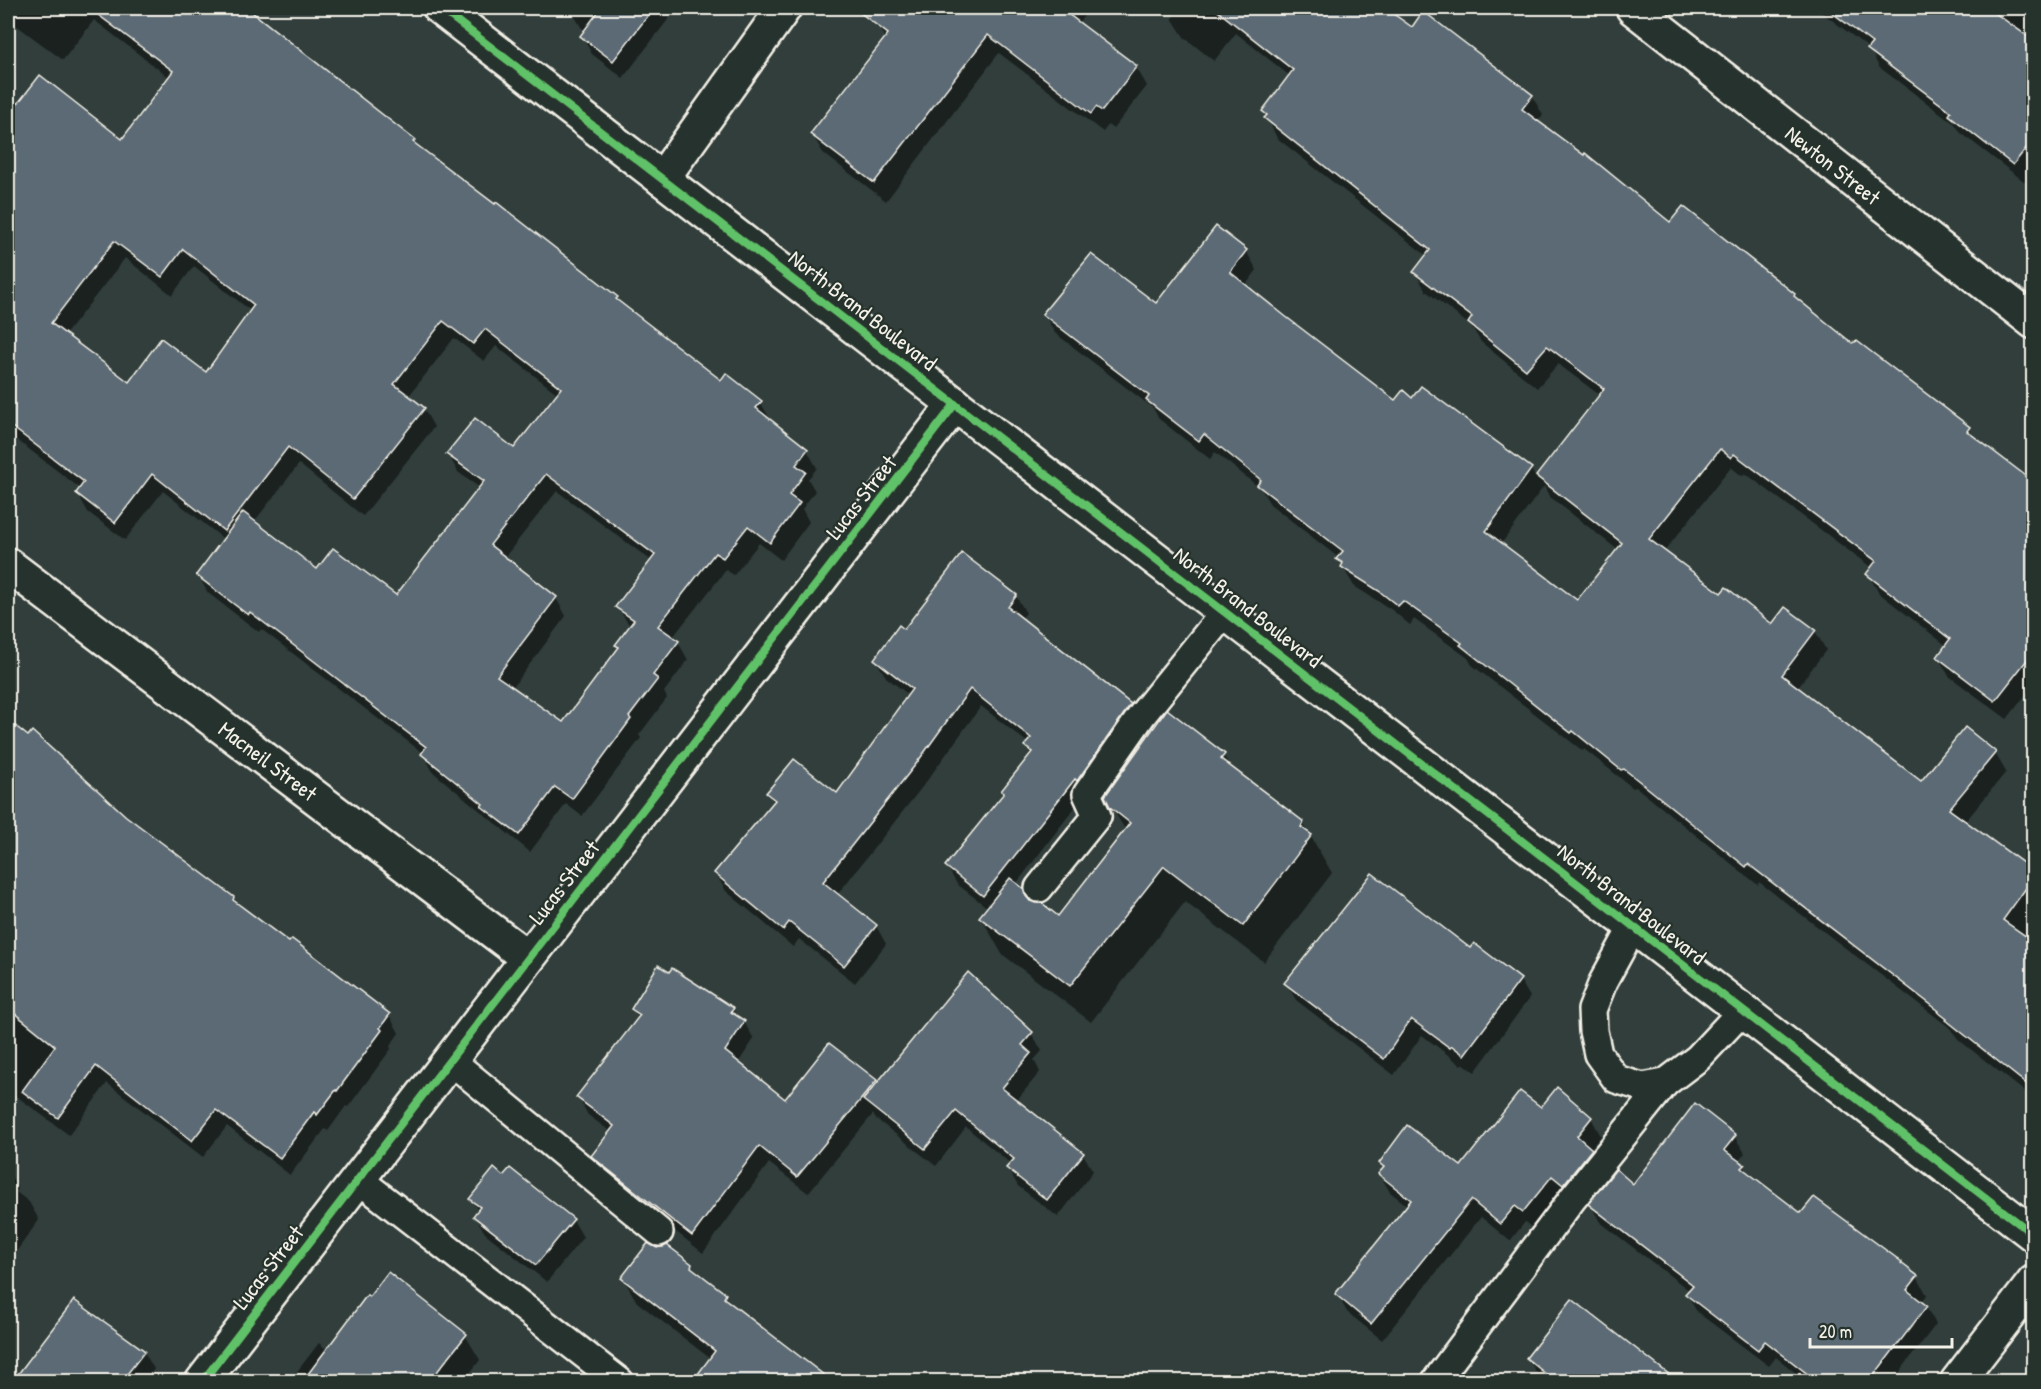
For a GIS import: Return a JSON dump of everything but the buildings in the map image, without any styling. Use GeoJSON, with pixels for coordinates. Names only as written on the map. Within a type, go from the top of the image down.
{"type":"FeatureCollection","features":[{"type":"Feature","properties":{"kind":"street","name":"North Brand Boulevard"},"geometry":{"type":"LineString","coordinates":[[440,8],[2034,1235]]}},
{"type":"Feature","properties":{"kind":"street"},"geometry":{"type":"LineString","coordinates":[[662,179],[784,8]]}},
{"type":"Feature","properties":{"kind":"street","name":"Newton Street"},"geometry":{"type":"LineString","coordinates":[[1633,8],[2034,322]]}},
{"type":"Feature","properties":{"kind":"street","name":"Lucas Street"},"geometry":{"type":"LineString","coordinates":[[202,1382],[955,404]]}},
{"type":"Feature","properties":{"kind":"street","name":"Macneil Street"},"geometry":{"type":"LineString","coordinates":[[8,565],[528,957]]}},
{"type":"Feature","properties":{"kind":"street"},"geometry":{"type":"LineString","coordinates":[[1956,1382],[2034,1282]]}},
{"type":"Feature","properties":{"kind":"lane"},"geometry":{"type":"LineString","coordinates":[[1039,888],[1097,816],[1087,794],[1142,715],[1225,612]]}},
{"type":"Feature","properties":{"kind":"lane"},"geometry":{"type":"LineString","coordinates":[[1633,927],[1603,982],[1592,1010],[1593,1031],[1598,1054],[1616,1079],[1642,1087],[1665,1083]]}},
{"type":"Feature","properties":{"kind":"lane"},"geometry":{"type":"LineString","coordinates":[[1435,1382],[1573,1198],[1665,1083],[1698,1058],[1742,1011]]}},
{"type":"Feature","properties":{"kind":"lane"},"geometry":{"type":"LineString","coordinates":[[450,1060],[659,1232]]}},
{"type":"Feature","properties":{"kind":"lane"},"geometry":{"type":"LineString","coordinates":[[358,1179],[620,1382]]}},
{"type":"Feature","properties":{"kind":"cycle path"},"geometry":{"type":"LineString","coordinates":[[440,8],[2034,1235]]}},
{"type":"Feature","properties":{"kind":"cycle path"},"geometry":{"type":"LineString","coordinates":[[202,1382],[955,404]]}}]}
